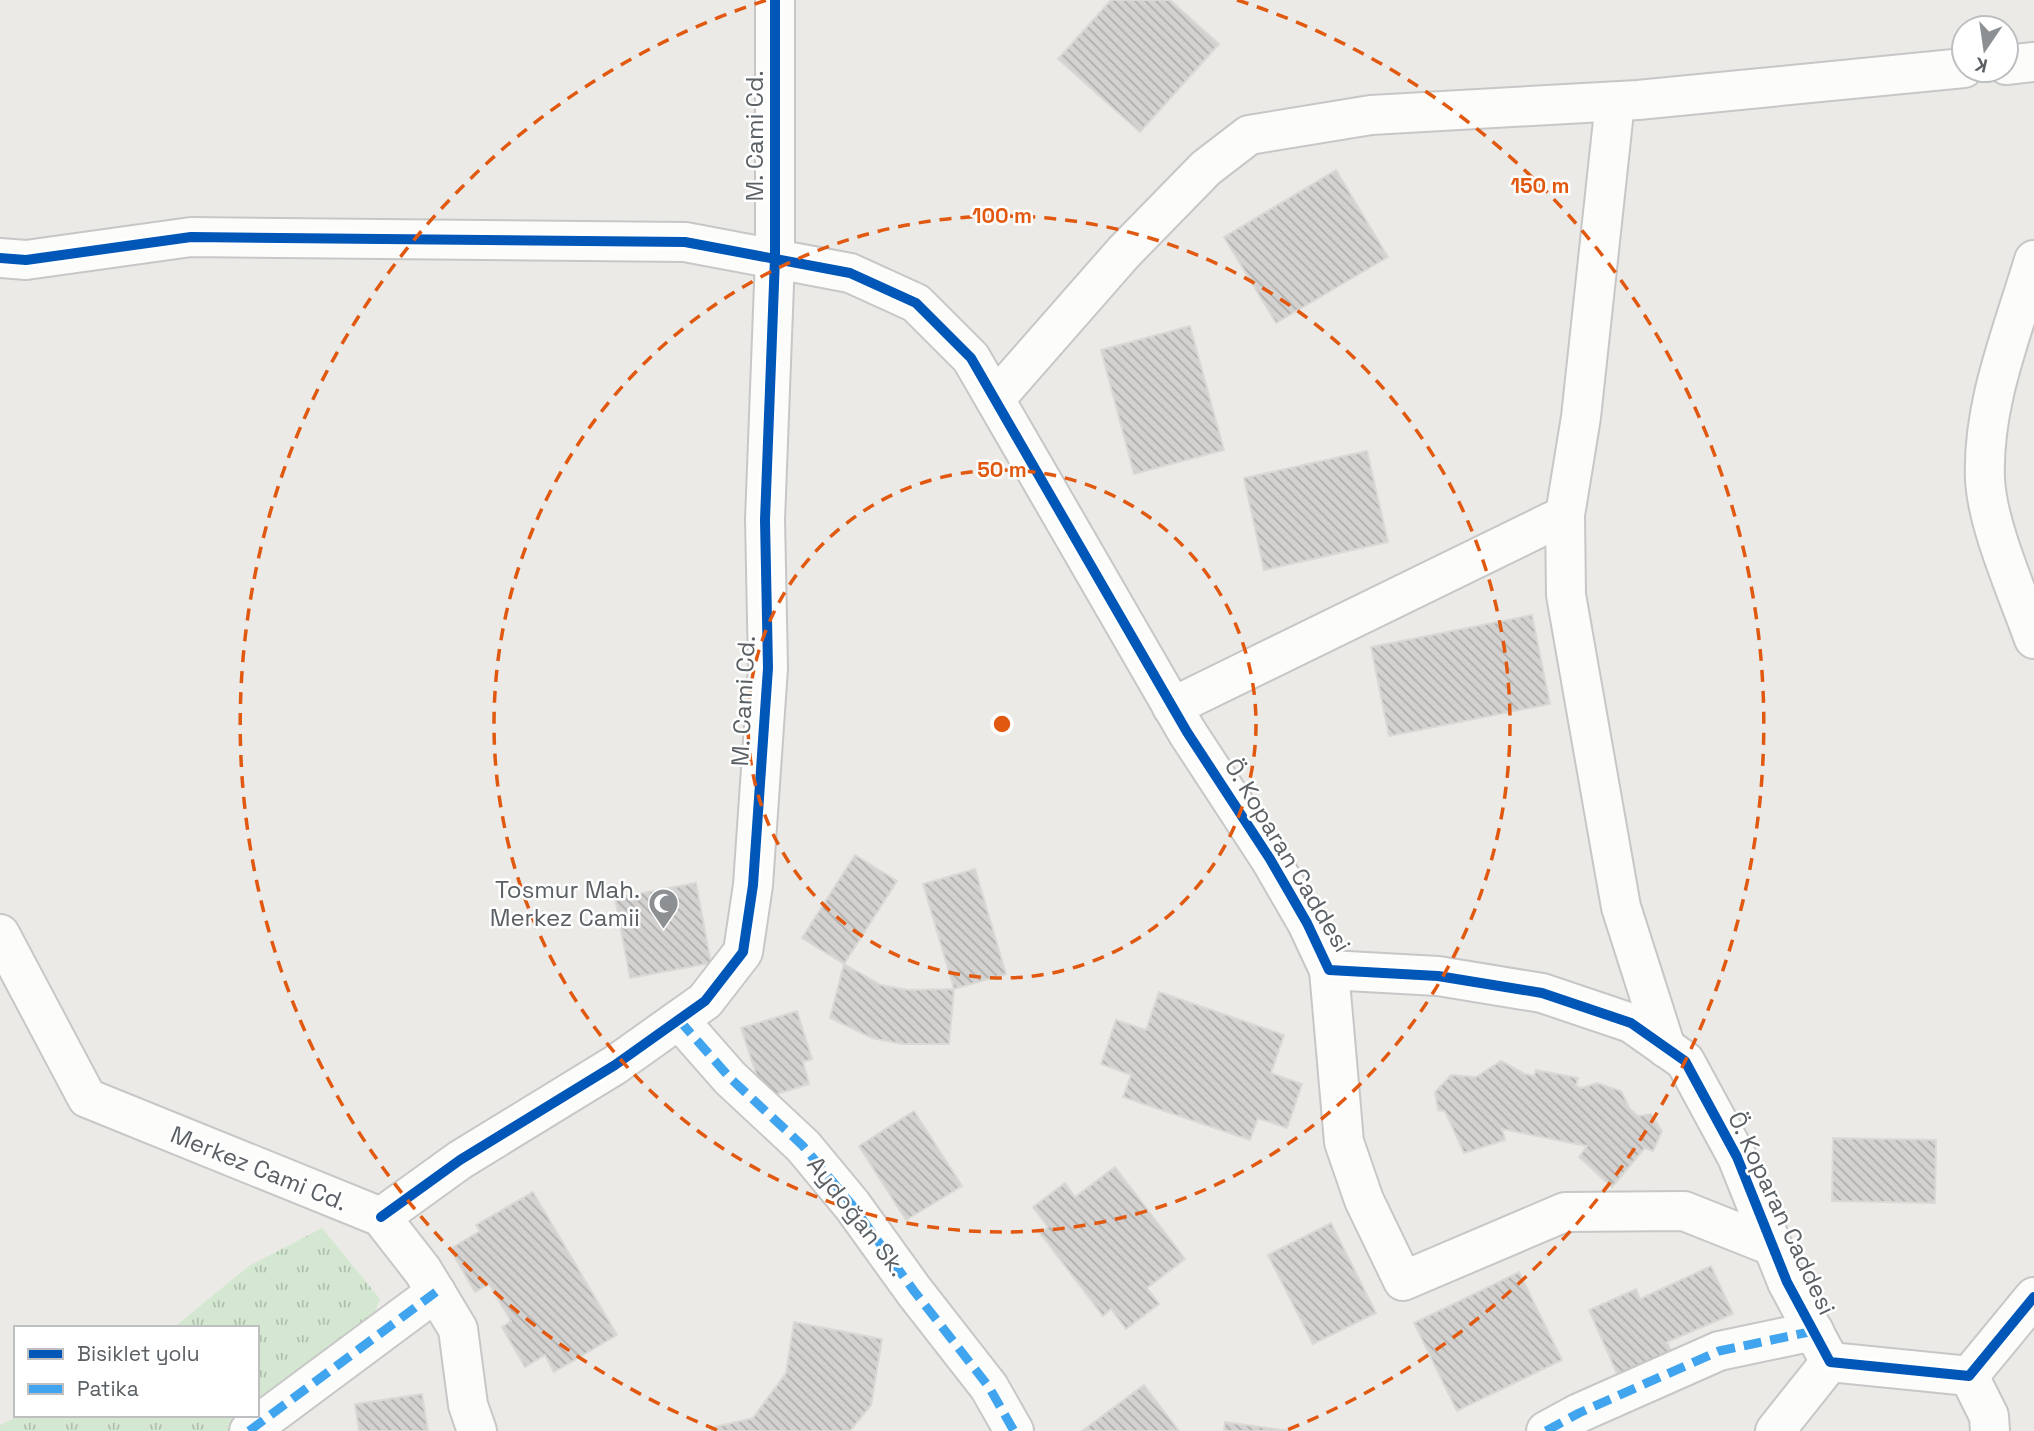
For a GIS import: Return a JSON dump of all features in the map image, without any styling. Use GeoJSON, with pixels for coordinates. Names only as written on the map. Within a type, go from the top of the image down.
{"type":"FeatureCollection","features":[{"type":"Feature","properties":{"kind":"street","name":"M. Cami Cd."},"geometry":{"type":"LineString","coordinates":[[381,1217],[460,1160],[615,1065],[705,1001],[743,951],[753,885],[768,668],[765,520],[775,258],[775,0]]}},
{"type":"Feature","properties":{"kind":"street"},"geometry":{"type":"LineString","coordinates":[[995,399],[1124,252],[1206,168],[1249,135],[1371,115],[1615,102],[1950,69]]}},
{"type":"Feature","properties":{"kind":"street"},"geometry":{"type":"LineString","coordinates":[[1615,102],[1581,417],[1565,515],[1566,595],[1621,907],[1666,1048]]}},
{"type":"Feature","properties":{"kind":"street","name":"Ö. Koparan Caddesi"},"geometry":{"type":"LineString","coordinates":[[0,258],[26,260],[191,237],[685,242],[850,273],[916,303],[971,358],[1172,707],[1270,859],[1307,923],[1329,970],[1438,976],[1542,993],[1631,1023],[1685,1061],[1737,1157],[1787,1282],[1822,1346]]}},
{"type":"Feature","properties":{"kind":"street"},"geometry":{"type":"LineString","coordinates":[[2034,260],[1988,416],[1985,481],[1994,525],[2034,639]]}},
{"type":"Feature","properties":{"kind":"street"},"geometry":{"type":"LineString","coordinates":[[1172,707],[1565,515]]}},
{"type":"Feature","properties":{"kind":"street","name":"Merkez Cami Cd."},"geometry":{"type":"LineString","coordinates":[[0,933],[88,1098],[381,1217]]}},
{"type":"Feature","properties":{"kind":"street"},"geometry":{"type":"LineString","coordinates":[[1329,970],[1344,1142],[1364,1200],[1403,1281],[1565,1212],[1684,1211],[1772,1246]]}},
{"type":"Feature","properties":{"kind":"street","name":"Aydoğan Sk."},"geometry":{"type":"LineString","coordinates":[[679,1020],[730,1078],[803,1146],[852,1205],[914,1291],[989,1387],[1014,1431]]}},
{"type":"Feature","properties":{"kind":"street"},"geometry":{"type":"LineString","coordinates":[[381,1217],[423,1271],[458,1329],[468,1405],[477,1431]]}},
{"type":"Feature","properties":{"kind":"street"},"geometry":{"type":"LineString","coordinates":[[249,1431],[436,1292]]}},
{"type":"Feature","properties":{"kind":"street"},"geometry":{"type":"LineString","coordinates":[[1969,1376],[2034,1297]]}},
{"type":"Feature","properties":{"kind":"street"},"geometry":{"type":"LineString","coordinates":[[1775,1431],[1822,1346]]}},
{"type":"Feature","properties":{"kind":"street"},"geometry":{"type":"LineString","coordinates":[[1546,1431],[1578,1413],[1719,1351],[1822,1346],[1969,1376]]}},
{"type":"Feature","properties":{"kind":"street"},"geometry":{"type":"LineString","coordinates":[[1969,1376],[1989,1416],[1990,1431]]}},
{"type":"Feature","properties":{"kind":"green space"},"geometry":{"type":"Polygon","coordinates":[[[322,1228],[380,1299],[374,1314],[259,1409],[259,1326],[175,1326],[249,1266],[322,1228]]]}},
{"type":"Feature","properties":{"kind":"green space"},"geometry":{"type":"Polygon","coordinates":[[[17,1417],[250,1417],[234,1431],[0,1431],[0,1425],[17,1417]]]}},
{"type":"Feature","properties":{"kind":"building"},"geometry":{"type":"Polygon","coordinates":[[[1111,0],[1170,0],[1219,44],[1140,132],[1058,59],[1111,0]]]}},
{"type":"Feature","properties":{"kind":"building"},"geometry":{"type":"Polygon","coordinates":[[[1336,170],[1388,257],[1276,323],[1224,237],[1336,170]]]}},
{"type":"Feature","properties":{"kind":"building"},"geometry":{"type":"Polygon","coordinates":[[[1190,326],[1224,450],[1134,474],[1101,350],[1190,326]]]}},
{"type":"Feature","properties":{"kind":"building"},"geometry":{"type":"Polygon","coordinates":[[[1367,451],[1388,542],[1264,570],[1244,478],[1367,451]]]}},
{"type":"Feature","properties":{"kind":"building"},"geometry":{"type":"Polygon","coordinates":[[[1532,615],[1550,704],[1389,736],[1371,647],[1532,615]]]}},
{"type":"Feature","properties":{"kind":"building"},"geometry":{"type":"Polygon","coordinates":[[[855,855],[897,881],[844,964],[802,938],[855,855]]]}},
{"type":"Feature","properties":{"kind":"building"},"geometry":{"type":"Polygon","coordinates":[[[975,869],[1006,974],[954,989],[923,884],[975,869]]]}},
{"type":"Feature","properties":{"kind":"building","name":"Tosmur Mah. Merkez Camii"},"geometry":{"type":"Polygon","coordinates":[[[696,883],[711,963],[630,978],[615,898],[696,883]]]}},
{"type":"Feature","properties":{"kind":"building"},"geometry":{"type":"Polygon","coordinates":[[[844,964],[881,985],[908,990],[954,989],[949,1044],[902,1044],[872,1038],[830,1018],[844,964]]]}},
{"type":"Feature","properties":{"kind":"building"},"geometry":{"type":"Polygon","coordinates":[[[1159,992],[1284,1035],[1271,1073],[1302,1084],[1287,1128],[1258,1118],[1250,1140],[1123,1097],[1131,1075],[1101,1064],[1116,1020],[1146,1030],[1159,992]]]}},
{"type":"Feature","properties":{"kind":"building"},"geometry":{"type":"Polygon","coordinates":[[[797,1011],[812,1059],[803,1062],[809,1084],[764,1098],[741,1028],[797,1011]]]}},
{"type":"Feature","properties":{"kind":"building"},"geometry":{"type":"Polygon","coordinates":[[[1501,1061],[1525,1074],[1534,1076],[1536,1070],[1578,1078],[1576,1086],[1582,1088],[1597,1083],[1621,1091],[1630,1109],[1638,1116],[1651,1114],[1662,1131],[1653,1151],[1645,1148],[1612,1187],[1579,1157],[1587,1146],[1502,1129],[1505,1140],[1464,1153],[1445,1111],[1438,1110],[1435,1092],[1451,1075],[1476,1077],[1501,1061]]]}},
{"type":"Feature","properties":{"kind":"building"},"geometry":{"type":"Polygon","coordinates":[[[914,1111],[962,1186],[906,1220],[859,1146],[914,1111]]]}},
{"type":"Feature","properties":{"kind":"building"},"geometry":{"type":"Polygon","coordinates":[[[1833,1138],[1936,1140],[1935,1203],[1832,1201],[1833,1138]]]}},
{"type":"Feature","properties":{"kind":"building"},"geometry":{"type":"Polygon","coordinates":[[[1115,1167],[1185,1259],[1147,1288],[1159,1304],[1126,1329],[1111,1309],[1103,1316],[1040,1233],[1048,1227],[1033,1207],[1065,1183],[1075,1197],[1115,1167]]]}},
{"type":"Feature","properties":{"kind":"building"},"geometry":{"type":"Polygon","coordinates":[[[533,1192],[617,1335],[554,1372],[545,1355],[525,1367],[502,1327],[511,1321],[489,1284],[475,1292],[450,1249],[480,1231],[476,1225],[533,1192]]]}},
{"type":"Feature","properties":{"kind":"building"},"geometry":{"type":"Polygon","coordinates":[[[1331,1223],[1376,1313],[1313,1344],[1268,1255],[1331,1223]]]}},
{"type":"Feature","properties":{"kind":"building"},"geometry":{"type":"Polygon","coordinates":[[[1711,1266],[1733,1314],[1667,1342],[1672,1353],[1618,1376],[1589,1310],[1636,1289],[1640,1299],[1711,1266]]]}},
{"type":"Feature","properties":{"kind":"building"},"geometry":{"type":"Polygon","coordinates":[[[1519,1272],[1562,1360],[1457,1411],[1414,1323],[1519,1272]]]}},
{"type":"Feature","properties":{"kind":"building"},"geometry":{"type":"Polygon","coordinates":[[[794,1322],[882,1339],[871,1405],[850,1431],[712,1431],[710,1428],[753,1418],[786,1373],[794,1322]]]}},
{"type":"Feature","properties":{"kind":"building"},"geometry":{"type":"Polygon","coordinates":[[[1144,1385],[1179,1431],[1082,1431],[1144,1385]]]}},
{"type":"Feature","properties":{"kind":"building"},"geometry":{"type":"Polygon","coordinates":[[[422,1394],[428,1431],[359,1431],[355,1404],[422,1394]]]}},
{"type":"Feature","properties":{"kind":"building"},"geometry":{"type":"Polygon","coordinates":[[[1225,1422],[1290,1431],[1224,1431],[1225,1422]]]}},
{"type":"Feature","properties":{"kind":"marked path"},"geometry":{"type":"LineString","coordinates":[[679,1020],[730,1078],[803,1146],[852,1205],[914,1291],[989,1387],[1014,1431]]}},
{"type":"Feature","properties":{"kind":"marked path"},"geometry":{"type":"LineString","coordinates":[[249,1431],[436,1292]]}},
{"type":"Feature","properties":{"kind":"marked path"},"geometry":{"type":"LineString","coordinates":[[1546,1431],[1579,1413],[1719,1351],[1814,1331]]}},
{"type":"Feature","properties":{"kind":"cycle path"},"geometry":{"type":"LineString","coordinates":[[381,1217],[460,1160],[615,1065],[705,1001],[743,952],[753,885],[768,668],[765,520],[775,258],[775,0]]}},
{"type":"Feature","properties":{"kind":"cycle path"},"geometry":{"type":"LineString","coordinates":[[0,258],[26,260],[191,237],[685,242],[850,273],[916,303],[971,358],[1187,732],[1270,859],[1307,923],[1329,970],[1438,976],[1542,993],[1631,1023],[1685,1061],[1737,1157],[1787,1282],[1830,1362],[1969,1376],[2034,1297]]}},
{"type":"Feature","properties":{"kind":"place","name":"Tosmur Mah. Merkez Camii"},"geometry":{"type":"Point","coordinates":[663,930]}}]}
